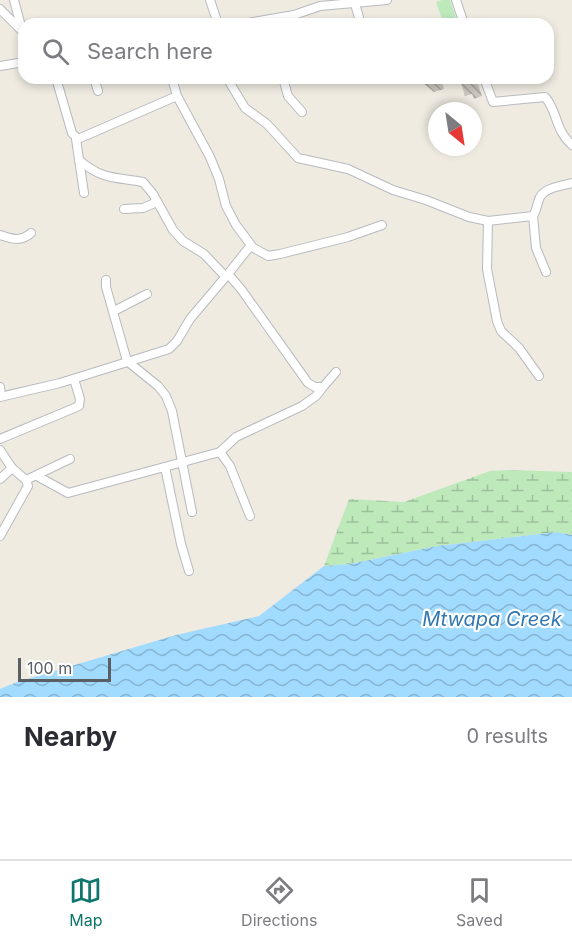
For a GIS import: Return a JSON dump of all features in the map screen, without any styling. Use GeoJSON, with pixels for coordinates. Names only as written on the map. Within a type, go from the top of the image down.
{"type":"FeatureCollection","features":[{"type":"Feature","properties":{"kind":"street"},"geometry":{"type":"LineString","coordinates":[[14,0],[19,18]]}},
{"type":"Feature","properties":{"kind":"street"},"geometry":{"type":"LineString","coordinates":[[210,0],[216,18]]}},
{"type":"Feature","properties":{"kind":"street"},"geometry":{"type":"LineString","coordinates":[[284,18],[320,6],[341,2],[355,4],[387,0]]}},
{"type":"Feature","properties":{"kind":"street"},"geometry":{"type":"LineString","coordinates":[[456,0],[462,18]]}},
{"type":"Feature","properties":{"kind":"street"},"geometry":{"type":"LineString","coordinates":[[355,4],[359,18]]}},
{"type":"Feature","properties":{"kind":"street"},"geometry":{"type":"LineString","coordinates":[[0,9],[18,27]]}},
{"type":"Feature","properties":{"kind":"street"},"geometry":{"type":"LineString","coordinates":[[0,66],[18,63]]}},
{"type":"Feature","properties":{"kind":"street"},"geometry":{"type":"LineString","coordinates":[[58,84],[72,133],[76,139],[84,193]]}},
{"type":"Feature","properties":{"kind":"street"},"geometry":{"type":"LineString","coordinates":[[96,84],[98,91]]}},
{"type":"Feature","properties":{"kind":"street"},"geometry":{"type":"LineString","coordinates":[[174,84],[177,96],[210,157],[219,178],[226,206],[252,247],[268,256],[280,255],[348,237],[382,225]]}},
{"type":"Feature","properties":{"kind":"street"},"geometry":{"type":"LineString","coordinates":[[230,84],[244,108],[267,124],[298,158],[348,169],[393,190],[426,200],[456,213],[488,221],[533,216]]}},
{"type":"Feature","properties":{"kind":"street"},"geometry":{"type":"LineString","coordinates":[[285,84],[288,96],[303,112]]}},
{"type":"Feature","properties":{"kind":"street"},"geometry":{"type":"LineString","coordinates":[[486,84],[493,102],[545,97],[561,133],[572,146]]}},
{"type":"Feature","properties":{"kind":"street"},"geometry":{"type":"LineString","coordinates":[[76,139],[177,96]]}},
{"type":"Feature","properties":{"kind":"street"},"geometry":{"type":"LineString","coordinates":[[79,160],[90,170],[109,177],[143,182],[173,230],[183,241],[204,254],[241,289],[308,383],[315,387],[323,387]]}},
{"type":"Feature","properties":{"kind":"street"},"geometry":{"type":"LineString","coordinates":[[546,272],[536,248],[533,216],[542,194],[549,189],[572,183]]}},
{"type":"Feature","properties":{"kind":"street"},"geometry":{"type":"LineString","coordinates":[[124,209],[143,208],[157,202]]}},
{"type":"Feature","properties":{"kind":"street"},"geometry":{"type":"LineString","coordinates":[[488,221],[487,269],[497,321],[501,331],[519,348],[539,376]]}},
{"type":"Feature","properties":{"kind":"street"},"geometry":{"type":"LineString","coordinates":[[0,235],[20,240],[31,233]]}},
{"type":"Feature","properties":{"kind":"street"},"geometry":{"type":"LineString","coordinates":[[0,387],[0,397],[74,379],[165,351],[174,345],[190,319],[252,247]]}},
{"type":"Feature","properties":{"kind":"street"},"geometry":{"type":"LineString","coordinates":[[106,280],[127,361],[158,386],[166,396],[172,411],[192,512]]}},
{"type":"Feature","properties":{"kind":"street"},"geometry":{"type":"LineString","coordinates":[[114,311],[147,294]]}},
{"type":"Feature","properties":{"kind":"street"},"geometry":{"type":"LineString","coordinates":[[37,476],[68,493],[220,452],[236,436],[302,406],[316,396],[336,372]]}},
{"type":"Feature","properties":{"kind":"street"},"geometry":{"type":"LineString","coordinates":[[0,439],[80,406],[74,379]]}},
{"type":"Feature","properties":{"kind":"street"},"geometry":{"type":"LineString","coordinates":[[0,450],[12,468],[26,480],[28,486],[0,536]]}},
{"type":"Feature","properties":{"kind":"street"},"geometry":{"type":"LineString","coordinates":[[220,452],[230,465],[250,516]]}},
{"type":"Feature","properties":{"kind":"street"},"geometry":{"type":"LineString","coordinates":[[26,480],[69,459]]}},
{"type":"Feature","properties":{"kind":"street"},"geometry":{"type":"LineString","coordinates":[[165,467],[189,571]]}},
{"type":"Feature","properties":{"kind":"street"},"geometry":{"type":"LineString","coordinates":[[0,479],[12,468]]}},
{"type":"Feature","properties":{"kind":"green space"},"geometry":{"type":"Polygon","coordinates":[[[450,0],[456,18],[442,18],[436,2],[450,0]]]}},
{"type":"Feature","properties":{"kind":"green space"},"geometry":{"type":"Polygon","coordinates":[[[490,471],[572,472],[572,535],[556,532],[437,546],[350,564],[324,566],[349,499],[404,502],[490,471]]]}},
{"type":"Feature","properties":{"kind":"water","name":"Mtwapa Creek"},"geometry":{"type":"Polygon","coordinates":[[[556,532],[572,535],[572,697],[0,697],[0,689],[17,682],[176,635],[259,616],[324,566],[350,564],[437,546],[556,532]]]}},
{"type":"Feature","properties":{"kind":"building"},"geometry":{"type":"Polygon","coordinates":[[[424,84],[443,84],[444,89],[434,92],[424,84]]]}},
{"type":"Feature","properties":{"kind":"building"},"geometry":{"type":"Polygon","coordinates":[[[461,84],[478,84],[482,96],[474,99],[472,94],[465,96],[461,84]]]}}]}
